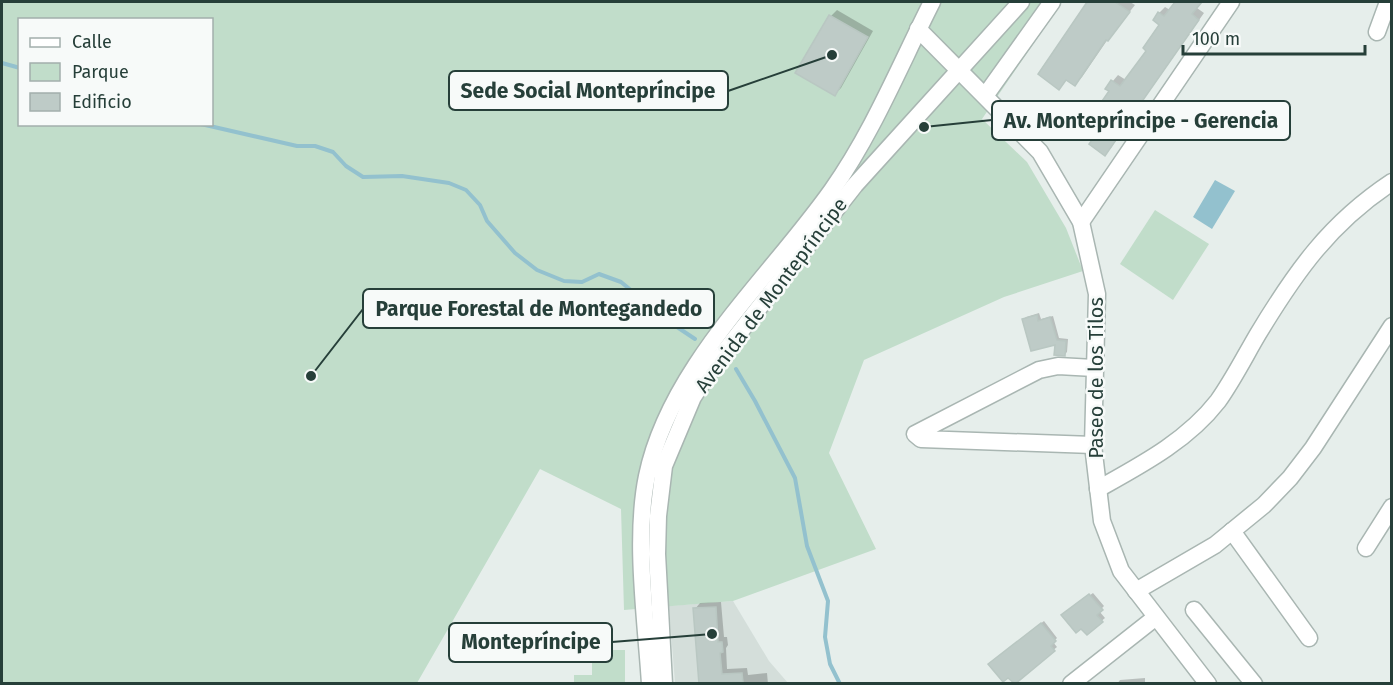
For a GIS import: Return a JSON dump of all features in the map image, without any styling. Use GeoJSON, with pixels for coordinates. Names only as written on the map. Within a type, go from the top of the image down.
{"type":"FeatureCollection","features":[{"type":"Feature","properties":{"kind":"street","name":"Avenida de Montepríncipe"},"geometry":{"type":"LineString","coordinates":[[650,684],[641,550],[647,476],[661,429],[681,388],[707,349],[796,237],[850,163],[868,132],[932,2]]}},
{"type":"Feature","properties":{"kind":"street","name":"Avenida de Montepríncipe"},"geometry":{"type":"LineString","coordinates":[[664,684],[657,554],[658,516],[664,466],[688,407],[714,364],[855,185],[1021,2]]}},
{"type":"Feature","properties":{"kind":"street"},"geometry":{"type":"LineString","coordinates":[[985,96],[1052,2]]}},
{"type":"Feature","properties":{"kind":"street"},"geometry":{"type":"LineString","coordinates":[[1081,222],[1231,2]]}},
{"type":"Feature","properties":{"kind":"street"},"geometry":{"type":"LineString","coordinates":[[1377,32],[1388,2]]}},
{"type":"Feature","properties":{"kind":"street","name":"Paseo de los Tilos"},"geometry":{"type":"LineString","coordinates":[[918,29],[1040,153],[1081,222],[1097,294],[1093,445],[1102,521],[1121,571],[1208,684]]}},
{"type":"Feature","properties":{"kind":"street"},"geometry":{"type":"LineString","coordinates":[[1098,489],[1146,462],[1186,435],[1218,401],[1272,310],[1315,249],[1347,216],[1392,182]]}},
{"type":"Feature","properties":{"kind":"street"},"geometry":{"type":"LineString","coordinates":[[1136,591],[1215,545],[1264,505],[1290,478],[1313,448],[1392,326]]}},
{"type":"Feature","properties":{"kind":"street"},"geometry":{"type":"LineString","coordinates":[[1093,445],[921,439],[915,434],[1039,370],[1058,366],[1094,368]]}},
{"type":"Feature","properties":{"kind":"street"},"geometry":{"type":"LineString","coordinates":[[1366,548],[1392,507]]}},
{"type":"Feature","properties":{"kind":"street"},"geometry":{"type":"LineString","coordinates":[[1232,531],[1310,638]]}},
{"type":"Feature","properties":{"kind":"street"},"geometry":{"type":"LineString","coordinates":[[1194,610],[1254,684]]}},
{"type":"Feature","properties":{"kind":"street"},"geometry":{"type":"LineString","coordinates":[[1071,684],[1089,677],[1156,617]]}},
{"type":"Feature","properties":{"kind":"shaded area"},"geometry":{"type":"Polygon","coordinates":[[[733,601],[769,661],[788,683],[675,683],[669,606],[733,601]]]}},
{"type":"Feature","properties":{"kind":"green space"},"geometry":{"type":"Polygon","coordinates":[[[2,2],[1062,2],[982,119],[1027,162],[1066,228],[1083,271],[1004,297],[864,360],[829,453],[876,549],[733,601],[624,610],[621,509],[540,469],[417,683],[2,683],[2,2]]]}},
{"type":"Feature","properties":{"kind":"green space"},"geometry":{"type":"Polygon","coordinates":[[[1155,210],[1209,244],[1173,300],[1120,264],[1155,210]]]}},
{"type":"Feature","properties":{"kind":"green space"},"geometry":{"type":"Polygon","coordinates":[[[592,650],[625,650],[625,683],[574,683],[574,675],[592,675],[592,650]]]}},
{"type":"Feature","properties":{"kind":"water"},"geometry":{"type":"Polygon","coordinates":[[[1215,180],[1235,191],[1212,229],[1193,217],[1215,180]]]}},
{"type":"Feature","properties":{"kind":"building"},"geometry":{"type":"Polygon","coordinates":[[[1087,2],[1115,2],[1130,12],[1108,41],[1106,40],[1075,86],[1066,80],[1059,90],[1038,74],[1087,2]]]}},
{"type":"Feature","properties":{"kind":"building"},"geometry":{"type":"Polygon","coordinates":[[[1175,2],[1202,2],[1192,14],[1199,20],[1127,123],[1100,104],[1109,91],[1105,89],[1111,80],[1120,86],[1146,51],[1143,48],[1159,25],[1153,20],[1158,12],[1164,16],[1175,2]]]}},
{"type":"Feature","properties":{"kind":"building"},"geometry":{"type":"Polygon","coordinates":[[[829,15],[868,37],[835,96],[795,73],[829,15]]]}},
{"type":"Feature","properties":{"kind":"building"},"geometry":{"type":"Polygon","coordinates":[[[1102,126],[1118,137],[1105,156],[1089,144],[1102,126]]]}},
{"type":"Feature","properties":{"kind":"building"},"geometry":{"type":"Polygon","coordinates":[[[1037,315],[1038,321],[1050,317],[1057,340],[1066,341],[1065,356],[1054,355],[1055,345],[1031,351],[1022,319],[1037,315]]]}},
{"type":"Feature","properties":{"kind":"building"},"geometry":{"type":"Polygon","coordinates":[[[1089,594],[1103,610],[1097,615],[1103,622],[1087,635],[1081,629],[1076,633],[1061,615],[1089,594]]]}},
{"type":"Feature","properties":{"kind":"building"},"geometry":{"type":"Polygon","coordinates":[[[716,607],[718,642],[722,642],[723,652],[720,653],[722,674],[742,673],[743,682],[699,684],[693,608],[716,607]]]}},
{"type":"Feature","properties":{"kind":"building"},"geometry":{"type":"Polygon","coordinates":[[[1041,623],[1056,641],[1051,646],[1055,651],[1015,684],[1008,678],[1003,682],[988,664],[1041,623]]]}},
{"type":"Feature","properties":{"kind":"waterway"},"geometry":{"type":"LineString","coordinates":[[2,63],[18,67]]}},
{"type":"Feature","properties":{"kind":"waterway"},"geometry":{"type":"LineString","coordinates":[[210,126],[297,146],[315,146],[333,152],[346,166],[363,177],[402,176],[449,183],[466,190],[480,205],[487,221],[515,253],[537,270],[564,281],[582,282],[599,274],[621,282],[671,323],[695,339]]}},
{"type":"Feature","properties":{"kind":"waterway"},"geometry":{"type":"LineString","coordinates":[[736,369],[795,478],[807,546],[828,601],[825,637],[830,664],[840,684]]}},
{"type":"Feature","properties":{"kind":"place","name":"Sede Social Montepríncipe"},"geometry":{"type":"Point","coordinates":[832,55]}},
{"type":"Feature","properties":{"kind":"place","name":"Av. Montepríncipe - Gerencia"},"geometry":{"type":"Point","coordinates":[924,127]}},
{"type":"Feature","properties":{"kind":"place","name":"Parque Forestal de Montegandedo"},"geometry":{"type":"Point","coordinates":[311,376]}},
{"type":"Feature","properties":{"kind":"place","name":"Montepríncipe"},"geometry":{"type":"Point","coordinates":[712,634]}}]}
